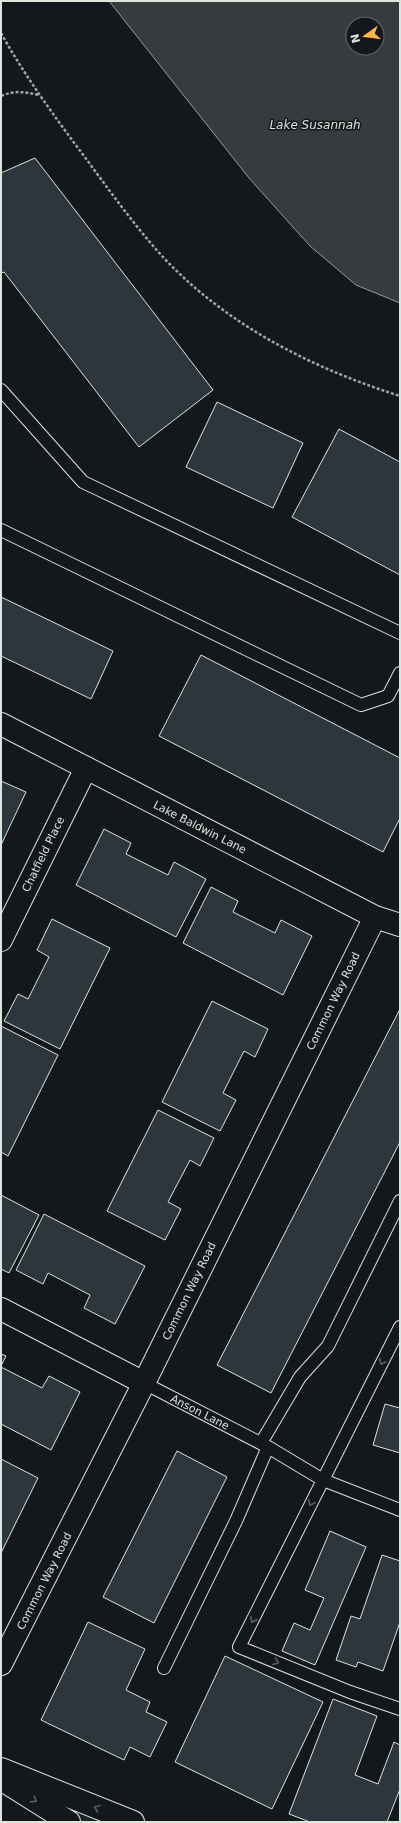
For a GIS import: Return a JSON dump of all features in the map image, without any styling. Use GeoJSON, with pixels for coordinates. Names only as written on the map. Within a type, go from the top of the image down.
{"type":"FeatureCollection","features":[{"type":"Feature","properties":{"kind":"street","name":"Lake Baldwin Lane"},"geometry":{"type":"LineString","coordinates":[[1,724],[375,917],[400,925]]}},
{"type":"Feature","properties":{"kind":"street","name":"Chatfield Place"},"geometry":{"type":"LineString","coordinates":[[1,940],[86,768]]}},
{"type":"Feature","properties":{"kind":"street","name":"Common Way Road"},"geometry":{"type":"LineString","coordinates":[[1,1664],[144,1383],[375,917]]}},
{"type":"Feature","properties":{"kind":"street","name":"Anson Lane"},"geometry":{"type":"LineString","coordinates":[[1,1309],[144,1383]]}},
{"type":"Feature","properties":{"kind":"street"},"geometry":{"type":"LineString","coordinates":[[1,1769],[133,1822]]}},
{"type":"Feature","properties":{"kind":"street"},"geometry":{"type":"LineString","coordinates":[[1,1780],[69,1822]]}},
{"type":"Feature","properties":{"kind":"lane"},"geometry":{"type":"LineString","coordinates":[[1,390],[83,482],[400,633]]}},
{"type":"Feature","properties":{"kind":"lane"},"geometry":{"type":"LineString","coordinates":[[1,530],[361,705],[388,696],[400,673]]}},
{"type":"Feature","properties":{"kind":"lane"},"geometry":{"type":"LineString","coordinates":[[164,1668],[236,1521],[264,1445],[300,1377],[328,1346],[400,1201]]}},
{"type":"Feature","properties":{"kind":"lane"},"geometry":{"type":"LineString","coordinates":[[400,1327],[239,1647],[350,1692],[400,1709]]}},
{"type":"Feature","properties":{"kind":"lane","name":"Anson Lane"},"geometry":{"type":"LineString","coordinates":[[144,1383],[264,1445],[323,1480],[400,1510]]}},
{"type":"Feature","properties":{"kind":"path"},"geometry":{"type":"LineString","coordinates":[[1,33],[39,95],[137,227],[164,257],[195,287],[248,326],[290,351],[342,376],[400,396]]}},
{"type":"Feature","properties":{"kind":"path"},"geometry":{"type":"LineString","coordinates":[[1,96],[10,92],[21,91],[39,95]]}},
{"type":"Feature","properties":{"kind":"shaded area"},"geometry":{"type":"Polygon","coordinates":[[[19,1780],[107,1822],[80,1822],[19,1780]]]}},
{"type":"Feature","properties":{"kind":"water","name":"Lake Susannah"},"geometry":{"type":"Polygon","coordinates":[[[109,1],[400,1],[400,303],[356,285],[310,246],[249,178],[109,1]]]}},
{"type":"Feature","properties":{"kind":"building"},"geometry":{"type":"Polygon","coordinates":[[[35,158],[213,390],[139,447],[4,272],[1,273],[1,173],[35,158]]]}},
{"type":"Feature","properties":{"kind":"building"},"geometry":{"type":"Polygon","coordinates":[[[217,402],[303,443],[273,508],[186,467],[217,402]]]}},
{"type":"Feature","properties":{"kind":"building"},"geometry":{"type":"Polygon","coordinates":[[[339,429],[400,462],[400,575],[292,517],[339,429]]]}},
{"type":"Feature","properties":{"kind":"building"},"geometry":{"type":"Polygon","coordinates":[[[1,597],[113,651],[91,699],[1,656],[1,597]]]}},
{"type":"Feature","properties":{"kind":"building"},"geometry":{"type":"Polygon","coordinates":[[[201,655],[400,758],[400,818],[383,852],[159,736],[201,655]]]}},
{"type":"Feature","properties":{"kind":"building"},"geometry":{"type":"Polygon","coordinates":[[[1,781],[26,792],[1,845],[1,781]]]}},
{"type":"Feature","properties":{"kind":"building"},"geometry":{"type":"Polygon","coordinates":[[[104,829],[131,843],[126,854],[168,875],[174,862],[206,879],[176,937],[76,885],[104,829]]]}},
{"type":"Feature","properties":{"kind":"building"},"geometry":{"type":"Polygon","coordinates":[[[211,887],[238,901],[233,912],[275,933],[281,920],[312,936],[283,995],[183,943],[211,887]]]}},
{"type":"Feature","properties":{"kind":"building"},"geometry":{"type":"Polygon","coordinates":[[[52,919],[110,948],[60,1049],[4,1021],[18,994],[28,999],[49,957],[37,950],[52,919]]]}},
{"type":"Feature","properties":{"kind":"building"},"geometry":{"type":"Polygon","coordinates":[[[212,1001],[268,1029],[255,1057],[244,1051],[223,1093],[236,1100],[220,1131],[162,1102],[212,1001]]]}},
{"type":"Feature","properties":{"kind":"building"},"geometry":{"type":"Polygon","coordinates":[[[400,1009],[400,1142],[271,1393],[217,1365],[400,1009]]]}},
{"type":"Feature","properties":{"kind":"building"},"geometry":{"type":"Polygon","coordinates":[[[1,1026],[58,1055],[8,1156],[1,1152],[1,1026]]]}},
{"type":"Feature","properties":{"kind":"building"},"geometry":{"type":"Polygon","coordinates":[[[158,1110],[214,1138],[200,1166],[190,1160],[168,1202],[181,1209],[165,1240],[107,1211],[158,1110]]]}},
{"type":"Feature","properties":{"kind":"building"},"geometry":{"type":"Polygon","coordinates":[[[1,1195],[39,1215],[9,1273],[1,1269],[1,1195]]]}},
{"type":"Feature","properties":{"kind":"building"},"geometry":{"type":"Polygon","coordinates":[[[44,1214],[145,1266],[115,1324],[84,1308],[90,1295],[48,1273],[43,1284],[16,1270],[44,1214]]]}},
{"type":"Feature","properties":{"kind":"building"},"geometry":{"type":"Polygon","coordinates":[[[1,1354],[6,1356],[1,1366],[1,1354]]]}},
{"type":"Feature","properties":{"kind":"building"},"geometry":{"type":"Polygon","coordinates":[[[1,1367],[42,1388],[49,1376],[80,1392],[51,1450],[1,1424],[1,1367]]]}},
{"type":"Feature","properties":{"kind":"building"},"geometry":{"type":"Polygon","coordinates":[[[385,1404],[400,1408],[400,1453],[373,1445],[385,1404]]]}},
{"type":"Feature","properties":{"kind":"building"},"geometry":{"type":"Polygon","coordinates":[[[177,1451],[227,1477],[154,1623],[103,1597],[177,1451]]]}},
{"type":"Feature","properties":{"kind":"building"},"geometry":{"type":"Polygon","coordinates":[[[1,1459],[38,1478],[1,1553],[1,1459]]]}},
{"type":"Feature","properties":{"kind":"building"},"geometry":{"type":"Polygon","coordinates":[[[330,1531],[366,1547],[315,1665],[282,1651],[294,1623],[310,1630],[324,1598],[305,1590],[330,1531]]]}},
{"type":"Feature","properties":{"kind":"building"},"geometry":{"type":"Polygon","coordinates":[[[382,1555],[400,1561],[400,1622],[383,1671],[358,1662],[356,1667],[336,1660],[351,1616],[360,1619],[382,1555]]]}},
{"type":"Feature","properties":{"kind":"building"},"geometry":{"type":"Polygon","coordinates":[[[88,1622],[145,1649],[126,1690],[150,1702],[146,1712],[167,1722],[150,1757],[130,1747],[124,1760],[41,1720],[88,1622]]]}},
{"type":"Feature","properties":{"kind":"building"},"geometry":{"type":"Polygon","coordinates":[[[225,1656],[323,1702],[272,1809],[175,1762],[225,1656]]]}},
{"type":"Feature","properties":{"kind":"building"},"geometry":{"type":"Polygon","coordinates":[[[333,1699],[377,1716],[355,1775],[378,1784],[394,1742],[400,1745],[400,1789],[387,1822],[310,1822],[289,1814],[333,1699]]]}}]}
